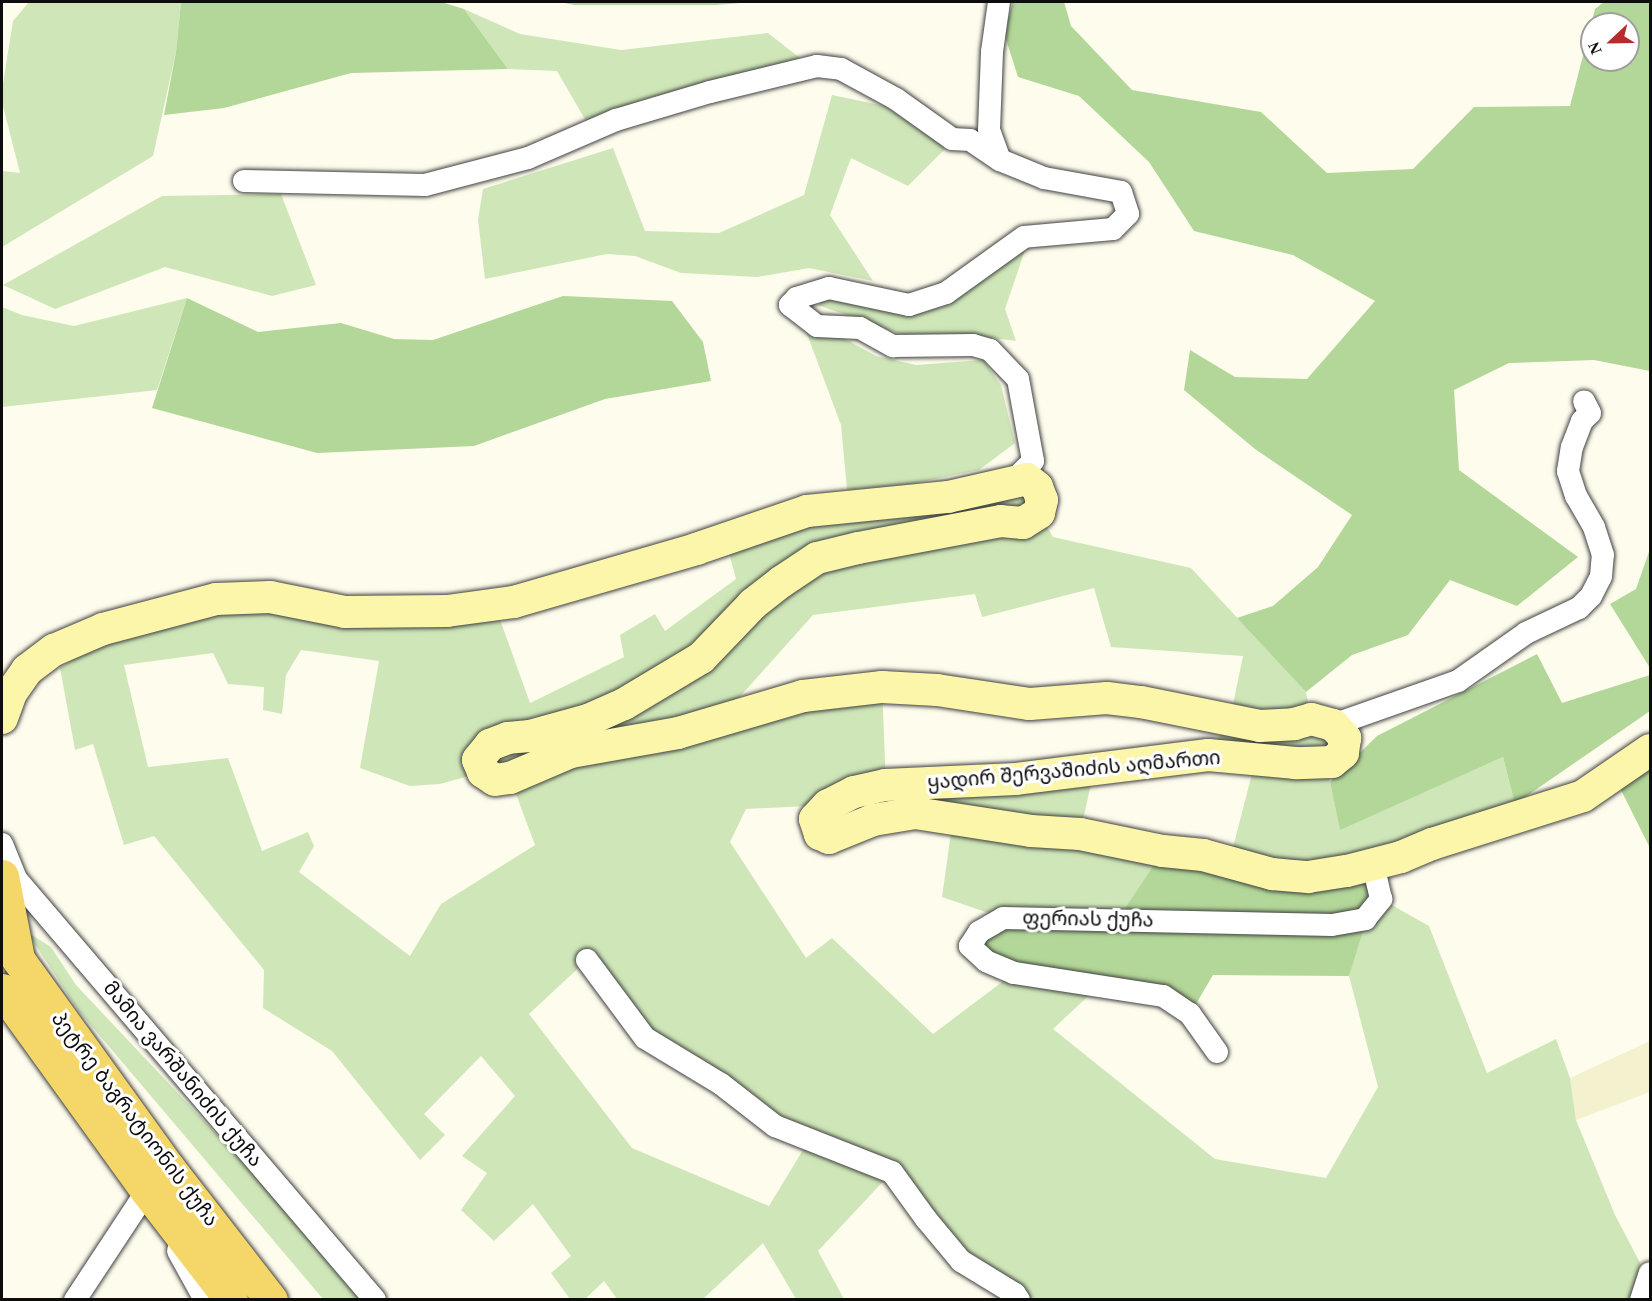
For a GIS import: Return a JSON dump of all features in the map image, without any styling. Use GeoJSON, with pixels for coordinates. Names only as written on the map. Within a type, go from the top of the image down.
{"type":"FeatureCollection","features":[{"type":"Feature","properties":{"kind":"main road"},"geometry":{"type":"LineString","coordinates":[[2,876],[10,950]]}},
{"type":"Feature","properties":{"kind":"main road","name":"პეტრე ბაგრატიონის ქუჩა"},"geometry":{"type":"LineString","coordinates":[[10,950],[168,1167],[271,1299]]}},
{"type":"Feature","properties":{"kind":"main road","name":"პეტრე ბაგრატიონის ქუჩა"},"geometry":{"type":"LineString","coordinates":[[2,990],[147,1191],[231,1299]]}},
{"type":"Feature","properties":{"kind":"street"},"geometry":{"type":"LineString","coordinates":[[999,2],[992,52],[989,130],[1000,160]]}},
{"type":"Feature","properties":{"kind":"street"},"geometry":{"type":"LineString","coordinates":[[2,718],[11,693],[27,670],[54,650],[103,629],[216,599],[270,597],[345,612],[447,611],[514,602],[696,549],[807,511],[948,497],[1013,481],[1033,461],[1018,379],[990,350],[973,345],[893,346],[860,328],[817,326],[790,305],[797,298],[829,288],[909,304],[946,293],[1024,237],[1113,229],[1128,214],[1121,192],[1044,178],[1000,160],[970,140],[952,139],[896,99],[841,69],[817,66],[616,120],[528,158],[425,185],[244,182]]}},
{"type":"Feature","properties":{"kind":"street"},"geometry":{"type":"LineString","coordinates":[[1333,725],[1458,681],[1526,633],[1579,608],[1591,596],[1601,576],[1603,555],[1594,527],[1576,496],[1568,471],[1578,430],[1590,413],[1584,401]]}},
{"type":"Feature","properties":{"kind":"street","name":"ყადირ შერვაშიძის აღმართი"},"geometry":{"type":"LineString","coordinates":[[1013,481],[1027,479],[1037,487],[1042,500],[1039,513],[1023,523],[1001,521],[869,545],[817,558],[753,604],[730,631],[691,664],[624,704],[588,720],[530,736],[508,738],[490,745],[478,760],[483,772],[495,780],[510,778],[571,752],[678,733],[802,696],[882,687],[937,690],[1030,704],[1107,698],[1141,702],[1260,726],[1293,724],[1311,719],[1333,725],[1345,738],[1343,753],[1332,762],[1296,763],[1208,755],[1016,779],[885,785],[854,792],[828,805],[815,819],[820,834],[829,838],[873,820],[915,813],[1030,831],[1080,834],[1163,851],[1203,855],[1272,874],[1308,877],[1373,864],[1583,796],[1650,750]]}},
{"type":"Feature","properties":{"kind":"street","name":"მამია ვარშანიძის ქუჩა"},"geometry":{"type":"LineString","coordinates":[[2,843],[16,879],[375,1299]]}},
{"type":"Feature","properties":{"kind":"street","name":"ფერიას ქუჩა"},"geometry":{"type":"LineString","coordinates":[[1217,1052],[1190,1014],[1163,996],[1014,973],[986,961],[970,946],[979,932],[1003,918],[1332,925],[1365,919],[1381,899],[1373,864]]}},
{"type":"Feature","properties":{"kind":"street"},"geometry":{"type":"LineString","coordinates":[[587,960],[645,1038],[721,1084],[775,1126],[892,1172],[926,1219],[961,1261],[1015,1294],[1019,1299]]}},
{"type":"Feature","properties":{"kind":"street"},"geometry":{"type":"LineString","coordinates":[[75,1299],[147,1191]]}},
{"type":"Feature","properties":{"kind":"street","name":"პეტრე ბაგრატიონის ქუჩა"},"geometry":{"type":"LineString","coordinates":[[147,1191],[205,1299]]}},
{"type":"Feature","properties":{"kind":"street"},"geometry":{"type":"LineString","coordinates":[[1641,1299],[1649,1275]]}},
{"type":"Feature","properties":{"kind":"shaded area"},"geometry":{"type":"Polygon","coordinates":[[[1650,1041],[1650,1092],[1576,1120],[1570,1078],[1650,1041]]]}},
{"type":"Feature","properties":{"kind":"green space"},"geometry":{"type":"Polygon","coordinates":[[[29,2],[181,2],[176,52],[153,156],[2,247],[2,171],[20,173],[2,102],[2,90],[13,21],[29,2]]]}},
{"type":"Feature","properties":{"kind":"green space"},"geometry":{"type":"Polygon","coordinates":[[[181,2],[441,2],[464,9],[508,69],[351,73],[224,108],[164,115],[176,52],[181,2]]]}},
{"type":"Feature","properties":{"kind":"green space"},"geometry":{"type":"Polygon","coordinates":[[[560,2],[754,2],[715,5],[574,5],[560,2]]]}},
{"type":"Feature","properties":{"kind":"green space"},"geometry":{"type":"Polygon","coordinates":[[[1013,2],[1064,2],[1071,26],[1132,90],[1261,112],[1327,173],[1413,169],[1474,107],[1570,106],[1580,67],[1580,72],[1640,72],[1640,12],[1594,12],[1604,2],[1650,2],[1650,371],[1594,360],[1509,363],[1454,390],[1459,470],[1578,557],[1517,606],[1450,580],[1408,635],[1352,655],[1306,692],[1237,618],[1273,606],[1318,567],[1352,515],[1255,449],[1184,390],[1190,350],[1235,377],[1307,379],[1375,301],[1293,255],[1194,231],[1149,162],[1079,96],[1018,77],[1004,33],[1013,2]]]}},
{"type":"Feature","properties":{"kind":"green space"},"geometry":{"type":"Polygon","coordinates":[[[464,9],[520,34],[621,50],[768,33],[800,58],[645,99],[586,121],[557,71],[508,69],[464,9]]]}},
{"type":"Feature","properties":{"kind":"green space"},"geometry":{"type":"Polygon","coordinates":[[[832,95],[885,106],[946,148],[908,186],[851,158],[830,215],[873,281],[809,268],[757,277],[681,273],[635,256],[607,254],[485,279],[478,220],[483,189],[613,148],[645,231],[719,233],[804,195],[832,95]]]}},
{"type":"Feature","properties":{"kind":"green space"},"geometry":{"type":"Polygon","coordinates":[[[281,194],[316,285],[272,296],[165,267],[55,309],[3,285],[162,196],[281,194]]]}},
{"type":"Feature","properties":{"kind":"green space"},"geometry":{"type":"Polygon","coordinates":[[[1025,250],[1005,309],[1016,341],[970,335],[906,336],[818,305],[826,298],[901,313],[1025,250]]]}},
{"type":"Feature","properties":{"kind":"green space"},"geometry":{"type":"Polygon","coordinates":[[[563,296],[672,301],[703,342],[711,381],[605,399],[474,446],[317,453],[152,408],[187,298],[258,332],[341,323],[394,339],[433,340],[563,296]]]}},
{"type":"Feature","properties":{"kind":"green space"},"geometry":{"type":"Polygon","coordinates":[[[187,298],[157,390],[2,407],[2,307],[22,315],[74,326],[187,298]]]}},
{"type":"Feature","properties":{"kind":"green space"},"geometry":{"type":"Polygon","coordinates":[[[807,334],[836,334],[876,356],[916,365],[983,360],[1001,385],[1015,443],[979,470],[910,484],[847,490],[841,425],[807,334]]]}},
{"type":"Feature","properties":{"kind":"green space"},"geometry":{"type":"Polygon","coordinates":[[[1013,481],[1039,513],[1053,537],[1191,568],[1306,692],[1311,719],[1333,725],[1326,763],[1340,829],[1503,757],[1519,818],[1347,871],[1229,863],[1256,758],[1208,755],[1230,719],[1243,656],[1111,647],[1094,588],[982,617],[975,594],[813,615],[719,720],[882,687],[886,785],[1095,767],[1080,833],[1163,851],[1117,920],[1003,918],[942,897],[953,818],[839,835],[827,805],[746,809],[730,842],[806,958],[832,938],[933,1034],[1014,973],[1099,986],[1053,1029],[1215,1159],[1326,1178],[1378,1087],[1349,976],[1365,919],[1381,899],[1429,926],[1487,1073],[1556,1039],[1570,1078],[1576,1120],[1615,1215],[1647,1276],[1650,1299],[1019,1299],[961,1261],[891,1173],[818,1251],[844,1299],[796,1299],[763,1243],[703,1299],[617,1299],[604,1281],[585,1299],[570,1299],[551,1273],[571,1256],[533,1204],[494,1241],[461,1210],[487,1173],[462,1156],[515,1096],[481,1056],[424,1114],[445,1135],[420,1160],[332,1051],[263,1008],[264,970],[154,836],[124,845],[93,744],[75,750],[60,668],[109,637],[214,607],[498,614],[530,703],[624,657],[620,635],[655,614],[665,631],[736,579],[725,538],[1013,481]],[[301,650],[286,675],[282,714],[263,710],[264,687],[228,684],[213,653],[124,665],[148,767],[228,758],[262,851],[308,832],[314,846],[299,872],[410,956],[441,904],[535,845],[510,778],[483,772],[440,784],[410,786],[360,768],[379,661],[301,650]],[[587,960],[529,1014],[632,1148],[769,1206],[809,1140],[645,1038],[587,960]]]}},
{"type":"Feature","properties":{"kind":"green space"},"geometry":{"type":"Polygon","coordinates":[[[1650,549],[1650,668],[1610,604],[1636,589],[1650,549]]]}},
{"type":"Feature","properties":{"kind":"green space"},"geometry":{"type":"Polygon","coordinates":[[[1537,654],[1562,703],[1650,675],[1650,711],[1515,804],[1503,757],[1340,830],[1330,782],[1377,736],[1537,654]]]}},
{"type":"Feature","properties":{"kind":"green space"},"geometry":{"type":"Polygon","coordinates":[[[1650,750],[1650,848],[1614,776],[1650,750]]]}},
{"type":"Feature","properties":{"kind":"green space"},"geometry":{"type":"Polygon","coordinates":[[[1163,851],[1378,883],[1349,976],[1213,975],[1190,1014],[986,961],[979,932],[1003,918],[1117,920],[1163,851]]]}},
{"type":"Feature","properties":{"kind":"green space"},"geometry":{"type":"Polygon","coordinates":[[[27,932],[51,947],[76,985],[255,1175],[360,1299],[323,1299],[78,1010],[27,932]]]}}]}
